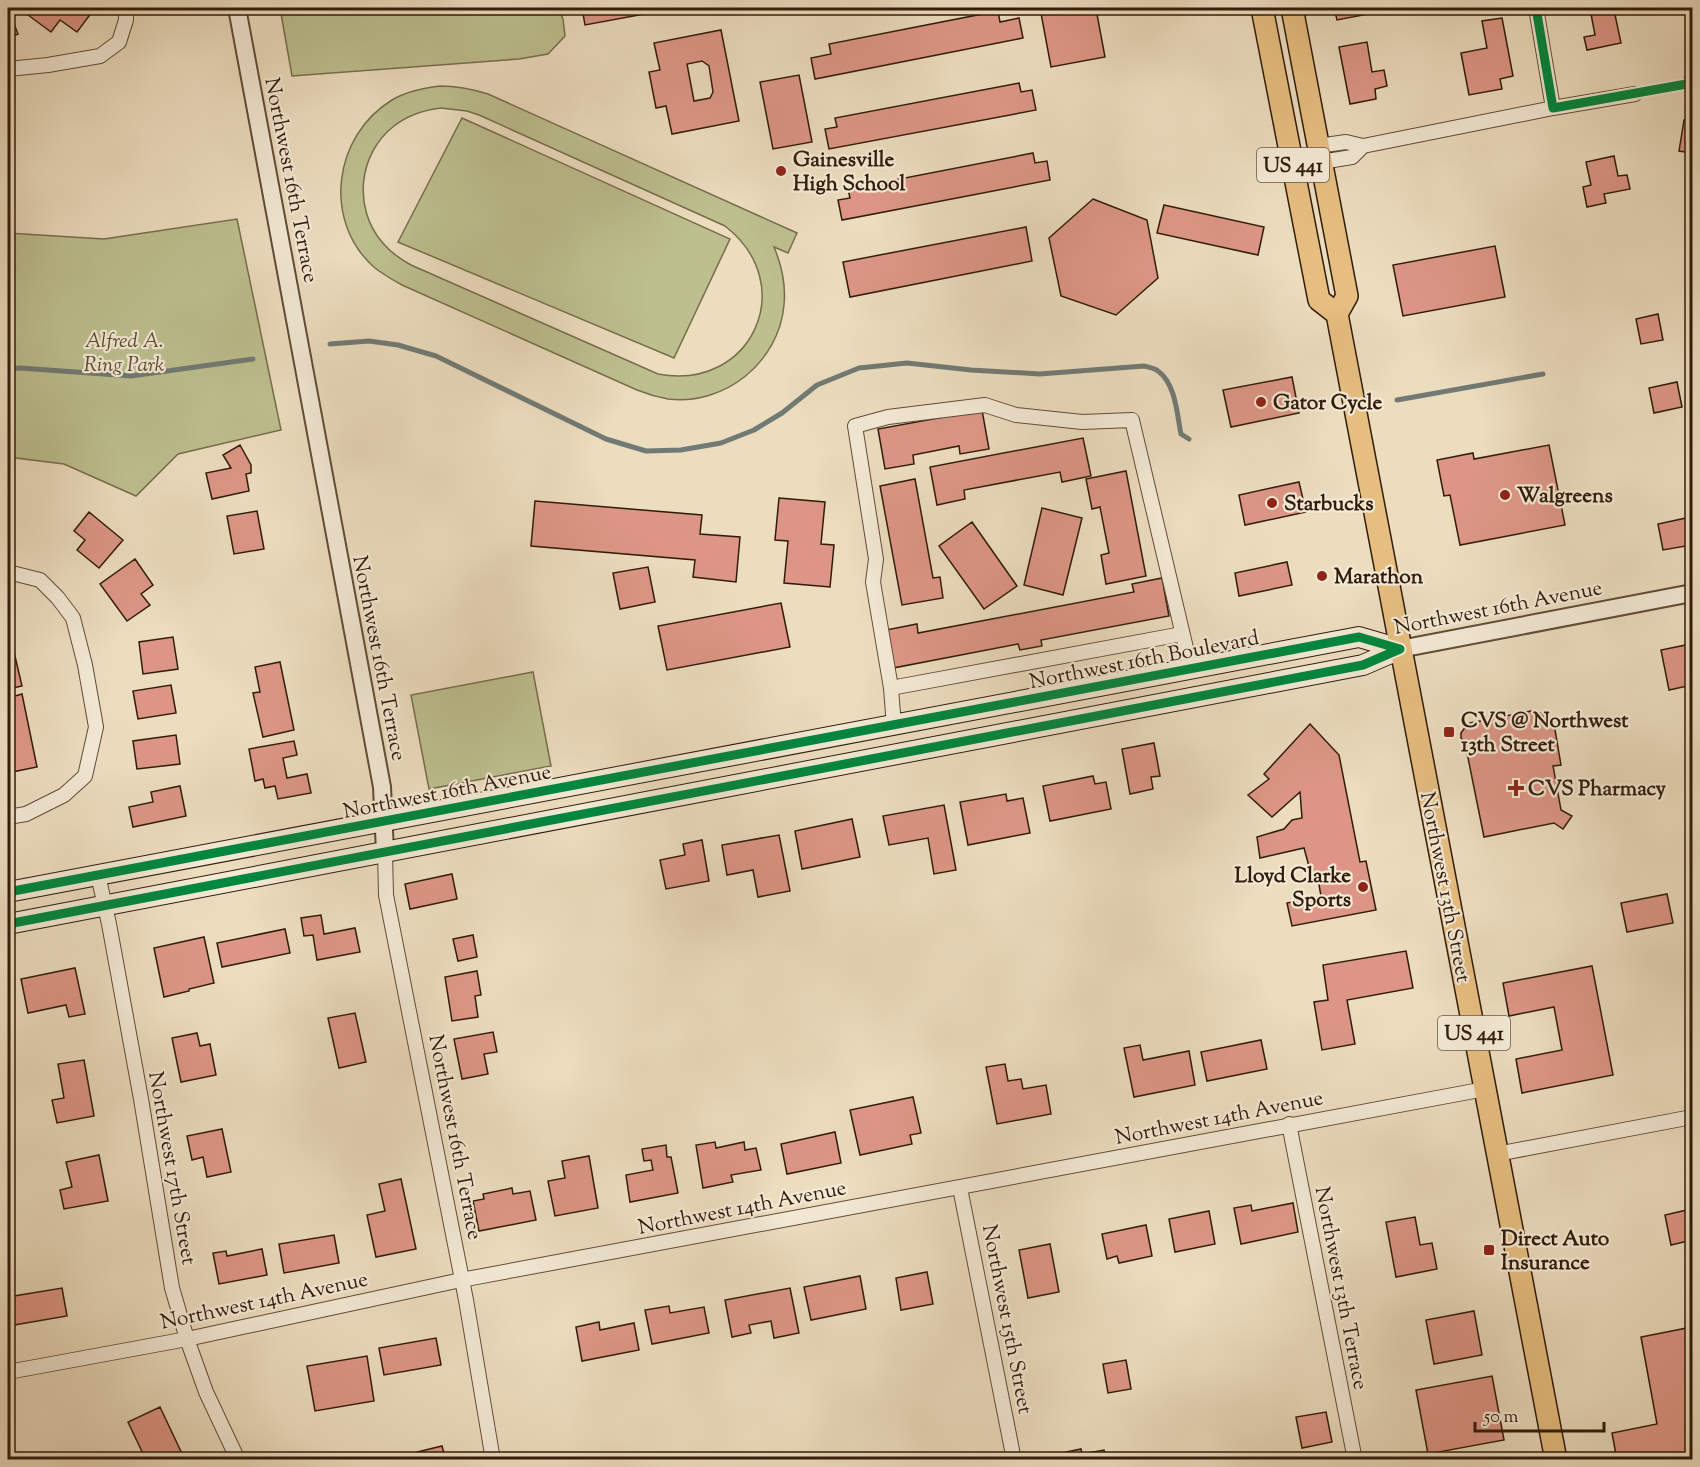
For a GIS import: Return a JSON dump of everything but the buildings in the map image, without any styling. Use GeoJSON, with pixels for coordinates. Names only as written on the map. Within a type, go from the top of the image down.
{"type":"FeatureCollection","features":[{"type":"Feature","properties":{"kind":"main road","name":"US 441"},"geometry":{"type":"LineString","coordinates":[[1262,8],[1319,300],[1337,314]]}},
{"type":"Feature","properties":{"kind":"main road"},"geometry":{"type":"LineString","coordinates":[[1278,8],[1306,146],[1310,153],[1320,154]]}},
{"type":"Feature","properties":{"kind":"main road","name":"Northwest 13th Street"},"geometry":{"type":"LineString","coordinates":[[1292,8],[1347,296],[1337,314],[1556,1460]]}},
{"type":"Feature","properties":{"kind":"main road","name":"Northwest 16th Boulevard"},"geometry":{"type":"LineString","coordinates":[[894,726],[1359,637],[1400,649]]}},
{"type":"Feature","properties":{"kind":"main road","name":"Northwest 16th Avenue"},"geometry":{"type":"LineString","coordinates":[[8,924],[1363,665],[1400,649]]}},
{"type":"Feature","properties":{"kind":"main road","name":"Northwest 16th Avenue"},"geometry":{"type":"LineString","coordinates":[[8,892],[894,726]]}},
{"type":"Feature","properties":{"kind":"main road"},"geometry":{"type":"LineString","coordinates":[[894,726],[894,754]]}},
{"type":"Feature","properties":{"kind":"main road"},"geometry":{"type":"LineString","coordinates":[[707,760],[707,790]]}},
{"type":"Feature","properties":{"kind":"street"},"geometry":{"type":"LineString","coordinates":[[8,69],[100,56],[119,42],[126,20],[126,8]]}},
{"type":"Feature","properties":{"kind":"street","name":"Northwest 16th Terrace"},"geometry":{"type":"LineString","coordinates":[[237,8],[382,787],[386,895],[461,1280],[493,1460]]}},
{"type":"Feature","properties":{"kind":"street"},"geometry":{"type":"LineString","coordinates":[[1536,8],[1553,108]]}},
{"type":"Feature","properties":{"kind":"street"},"geometry":{"type":"LineString","coordinates":[[1320,154],[1352,157],[1363,146],[1635,94]]}},
{"type":"Feature","properties":{"kind":"street"},"geometry":{"type":"LineString","coordinates":[[894,726],[891,688],[873,582],[876,559],[855,426],[888,417],[985,405],[1016,415],[1082,422],[1132,420],[1191,669]]}},
{"type":"Feature","properties":{"kind":"street"},"geometry":{"type":"LineString","coordinates":[[8,572],[40,580],[74,618],[96,727],[85,776],[64,795],[26,814],[8,817]]}},
{"type":"Feature","properties":{"kind":"street","name":"Northwest 16th Avenue"},"geometry":{"type":"LineString","coordinates":[[1400,649],[1692,593]]}},
{"type":"Feature","properties":{"kind":"street"},"geometry":{"type":"LineString","coordinates":[[891,688],[1182,634]]}},
{"type":"Feature","properties":{"kind":"street","name":"Northwest 17th Street"},"geometry":{"type":"LineString","coordinates":[[98,875],[141,1099],[172,1288],[206,1392],[238,1460]]}},
{"type":"Feature","properties":{"kind":"street","name":"Northwest 14th Avenue"},"geometry":{"type":"LineString","coordinates":[[8,1372],[187,1339],[461,1280],[1485,1089]]}},
{"type":"Feature","properties":{"kind":"street"},"geometry":{"type":"LineString","coordinates":[[1497,1154],[1692,1117]]}},
{"type":"Feature","properties":{"kind":"street","name":"Northwest 13th Terrace"},"geometry":{"type":"LineString","coordinates":[[1289,1124],[1355,1460]]}},
{"type":"Feature","properties":{"kind":"street","name":"Northwest 15th Street"},"geometry":{"type":"LineString","coordinates":[[960,1188],[1014,1460]]}},
{"type":"Feature","properties":{"kind":"green space"},"geometry":{"type":"Polygon","coordinates":[[[280,8],[558,8],[563,19],[565,36],[548,54],[519,59],[292,76],[280,8]]]}},
{"type":"Feature","properties":{"kind":"green space"},"geometry":{"type":"Polygon","coordinates":[[[440,86],[470,89],[488,94],[797,233],[788,253],[774,247],[783,276],[784,305],[780,326],[772,345],[760,362],[746,376],[709,395],[689,399],[668,399],[637,390],[402,285],[375,268],[358,249],[347,227],[342,204],[342,180],[347,157],[357,135],[372,116],[392,100],[415,90],[440,86]],[[441,108],[411,116],[394,126],[373,151],[367,166],[364,198],[373,228],[392,252],[411,265],[658,374],[691,375],[718,367],[740,351],[755,329],[762,304],[760,277],[748,250],[725,226],[467,111],[441,108]]]}},
{"type":"Feature","properties":{"kind":"green space"},"geometry":{"type":"Polygon","coordinates":[[[462,118],[730,239],[674,358],[398,242],[462,118]]]}},
{"type":"Feature","properties":{"kind":"green space","name":"Alfred A. Ring Park"},"geometry":{"type":"Polygon","coordinates":[[[237,219],[281,430],[178,454],[136,496],[64,464],[8,457],[8,233],[104,239],[237,219]]]}},
{"type":"Feature","properties":{"kind":"green space"},"geometry":{"type":"Polygon","coordinates":[[[533,672],[551,766],[429,789],[411,695],[533,672]]]}},
{"type":"Feature","properties":{"kind":"waterway"},"geometry":{"type":"LineString","coordinates":[[330,344],[369,341],[398,345],[436,356],[606,439],[646,451],[681,450],[721,443],[754,430],[782,413],[817,385],[859,368],[907,363],[1040,374],[1150,367],[1158,371],[1169,384],[1175,400],[1181,434],[1189,439]]}},
{"type":"Feature","properties":{"kind":"waterway"},"geometry":{"type":"LineString","coordinates":[[8,369],[131,376],[253,359]]}},
{"type":"Feature","properties":{"kind":"waterway"},"geometry":{"type":"LineString","coordinates":[[1397,400],[1543,374]]}},
{"type":"Feature","properties":{"kind":"cycle path"},"geometry":{"type":"LineString","coordinates":[[1536,8],[1553,108],[1692,83]]}},
{"type":"Feature","properties":{"kind":"cycle path"},"geometry":{"type":"LineString","coordinates":[[8,892],[1359,637],[1400,649]]}},
{"type":"Feature","properties":{"kind":"cycle path"},"geometry":{"type":"LineString","coordinates":[[8,924],[1363,665],[1400,649]]}},
{"type":"Feature","properties":{"kind":"place","name":"Gainesville High School"},"geometry":{"type":"Point","coordinates":[781,171]}},
{"type":"Feature","properties":{"kind":"place","name":"Gator Cycle"},"geometry":{"type":"Point","coordinates":[1261,402]}},
{"type":"Feature","properties":{"kind":"place","name":"Walgreens"},"geometry":{"type":"Point","coordinates":[1505,495]}},
{"type":"Feature","properties":{"kind":"place","name":"Starbucks"},"geometry":{"type":"Point","coordinates":[1272,503]}},
{"type":"Feature","properties":{"kind":"place","name":"Marathon"},"geometry":{"type":"Point","coordinates":[1322,576]}},
{"type":"Feature","properties":{"kind":"place","name":"CVS @ Northwest 13th Street"},"geometry":{"type":"Point","coordinates":[1449,732]}},
{"type":"Feature","properties":{"kind":"place","name":"CVS Pharmacy"},"geometry":{"type":"Point","coordinates":[1516,788]}},
{"type":"Feature","properties":{"kind":"place","name":"Lloyd Clarke Sports"},"geometry":{"type":"Point","coordinates":[1363,887]}},
{"type":"Feature","properties":{"kind":"place","name":"Direct Auto Insurance"},"geometry":{"type":"Point","coordinates":[1489,1250]}}]}
